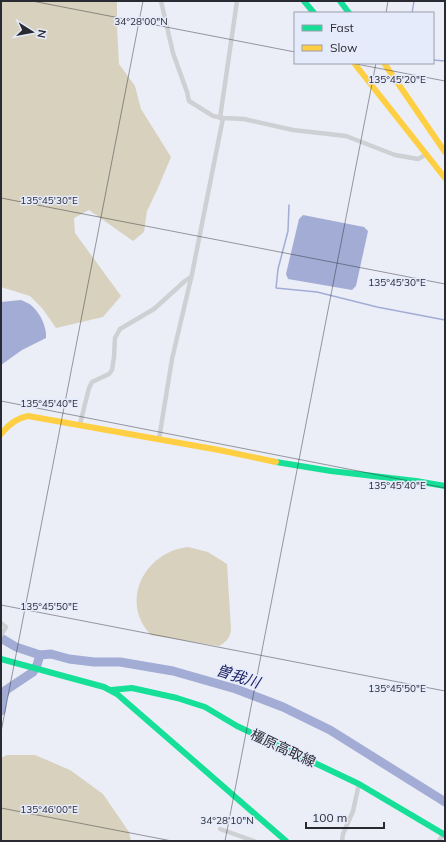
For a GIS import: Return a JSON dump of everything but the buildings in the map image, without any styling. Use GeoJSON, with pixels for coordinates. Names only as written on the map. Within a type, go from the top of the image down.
{"type":"FeatureCollection","features":[{"type":"Feature","properties":{"kind":"main road"},"geometry":{"type":"LineString","coordinates":[[304,1],[313,12]]}},
{"type":"Feature","properties":{"kind":"main road"},"geometry":{"type":"LineString","coordinates":[[340,1],[348,12]]}},
{"type":"Feature","properties":{"kind":"main road"},"geometry":{"type":"LineString","coordinates":[[355,64],[445,177]]}},
{"type":"Feature","properties":{"kind":"main road"},"geometry":{"type":"LineString","coordinates":[[385,64],[445,152]]}},
{"type":"Feature","properties":{"kind":"main road"},"geometry":{"type":"LineString","coordinates":[[1,434],[5,429],[22,417],[48,419],[269,461],[445,486]]}},
{"type":"Feature","properties":{"kind":"main road","name":"橿原高取線"},"geometry":{"type":"LineString","coordinates":[[1,659],[95,684],[111,690],[130,704],[286,841]]}},
{"type":"Feature","properties":{"kind":"main road","name":"橿原高取線"},"geometry":{"type":"LineString","coordinates":[[111,690],[132,688],[198,704],[237,726],[359,784],[444,834]]}},
{"type":"Feature","properties":{"kind":"street"},"geometry":{"type":"LineString","coordinates":[[161,1],[173,53],[189,101],[206,113],[221,118],[244,119],[293,130],[346,136],[396,155],[418,160],[427,154]]}},
{"type":"Feature","properties":{"kind":"street"},"geometry":{"type":"LineString","coordinates":[[159,439],[172,359],[192,277],[210,187],[237,1]]}},
{"type":"Feature","properties":{"kind":"street"},"geometry":{"type":"LineString","coordinates":[[80,424],[89,388],[92,382],[109,374],[112,370],[115,338],[120,329],[154,309],[192,277]]}},
{"type":"Feature","properties":{"kind":"street"},"geometry":{"type":"LineString","coordinates":[[1,623],[6,627],[1,635]]}},
{"type":"Feature","properties":{"kind":"street"},"geometry":{"type":"LineString","coordinates":[[342,841],[343,834],[353,811],[359,784]]}},
{"type":"Feature","properties":{"kind":"street"},"geometry":{"type":"LineString","coordinates":[[220,829],[254,841]]}},
{"type":"Feature","properties":{"kind":"street"},"geometry":{"type":"LineString","coordinates":[[439,841],[444,834]]}},
{"type":"Feature","properties":{"kind":"shaded area"},"geometry":{"type":"Polygon","coordinates":[[[1,1],[117,1],[119,64],[135,86],[141,109],[171,157],[147,211],[144,232],[133,241],[89,210],[74,218],[75,233],[121,296],[103,317],[56,328],[42,308],[30,296],[1,287],[1,1]]]}},
{"type":"Feature","properties":{"kind":"shaded area"},"geometry":{"type":"Polygon","coordinates":[[[188,547],[208,552],[227,564],[231,630],[227,640],[219,646],[151,635],[142,622],[137,608],[137,594],[141,580],[149,568],[159,558],[172,551],[188,547]]]}},
{"type":"Feature","properties":{"kind":"shaded area"},"geometry":{"type":"Polygon","coordinates":[[[7,755],[35,755],[70,770],[103,794],[129,832],[131,841],[1,841],[1,758],[7,755]]]}},
{"type":"Feature","properties":{"kind":"water"},"geometry":{"type":"Polygon","coordinates":[[[303,215],[364,227],[368,231],[356,286],[352,290],[288,279],[286,274],[299,219],[303,215]]]}},
{"type":"Feature","properties":{"kind":"water"},"geometry":{"type":"Polygon","coordinates":[[[21,300],[31,305],[38,312],[44,325],[46,338],[22,350],[1,365],[1,302],[21,300]]]}},
{"type":"Feature","properties":{"kind":"waterway"},"geometry":{"type":"LineString","coordinates":[[412,12],[414,1]]}},
{"type":"Feature","properties":{"kind":"waterway"},"geometry":{"type":"LineString","coordinates":[[434,60],[445,61]]}},
{"type":"Feature","properties":{"kind":"waterway"},"geometry":{"type":"LineString","coordinates":[[289,205],[288,231],[278,269],[276,288],[317,292],[377,307],[445,320]]}},
{"type":"Feature","properties":{"kind":"waterway","name":"曽我川"},"geometry":{"type":"LineString","coordinates":[[1,638],[16,647],[40,655],[51,654],[69,659],[94,662],[120,662],[173,671],[236,689],[283,707],[330,730],[445,802]]}},
{"type":"Feature","properties":{"kind":"waterway"},"geometry":{"type":"LineString","coordinates":[[1,711],[3,697],[6,690],[33,672],[40,655]]}},
{"type":"Feature","properties":{"kind":"traffic: fast"},"geometry":{"type":"LineString","coordinates":[[304,1],[313,12]]}},
{"type":"Feature","properties":{"kind":"traffic: fast"},"geometry":{"type":"LineString","coordinates":[[340,1],[348,12]]}},
{"type":"Feature","properties":{"kind":"traffic: fast"},"geometry":{"type":"LineString","coordinates":[[276,462],[445,486]]}},
{"type":"Feature","properties":{"kind":"traffic: fast"},"geometry":{"type":"LineString","coordinates":[[1,659],[104,687],[117,694],[286,841]]}},
{"type":"Feature","properties":{"kind":"traffic: fast"},"geometry":{"type":"LineString","coordinates":[[111,690],[132,688],[177,698],[205,707],[237,726],[359,784],[445,835]]}},
{"type":"Feature","properties":{"kind":"traffic: slow"},"geometry":{"type":"LineString","coordinates":[[355,64],[445,178]]}},
{"type":"Feature","properties":{"kind":"traffic: slow"},"geometry":{"type":"LineString","coordinates":[[385,64],[445,152]]}},
{"type":"Feature","properties":{"kind":"traffic: slow"},"geometry":{"type":"LineString","coordinates":[[1,434],[13,422],[28,416],[219,450],[276,462]]}}]}
